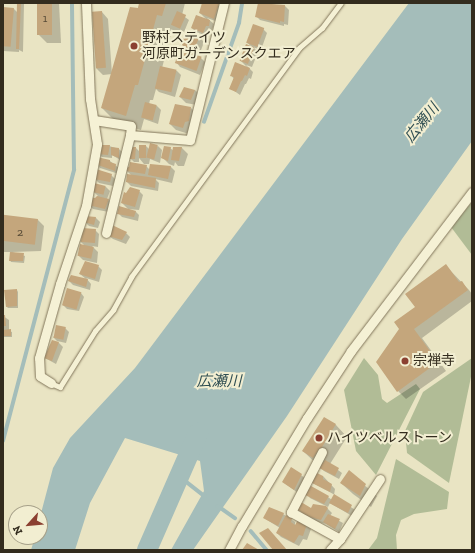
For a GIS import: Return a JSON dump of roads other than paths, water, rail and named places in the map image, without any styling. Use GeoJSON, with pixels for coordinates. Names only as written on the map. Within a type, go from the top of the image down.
{"type":"FeatureCollection","features":[{"type":"Feature","properties":{"kind":"street"},"geometry":{"type":"LineString","coordinates":[[51,383],[40,376],[39,358],[60,284],[86,206],[97,144],[90,98],[86,3]]}},
{"type":"Feature","properties":{"kind":"street"},"geometry":{"type":"LineString","coordinates":[[130,134],[190,140],[224,3]]}},
{"type":"Feature","properties":{"kind":"street"},"geometry":{"type":"LineString","coordinates":[[94,120],[131,126],[106,233]]}},
{"type":"Feature","properties":{"kind":"street"},"geometry":{"type":"LineString","coordinates":[[229,550],[307,418],[351,351],[472,192]]}},
{"type":"Feature","properties":{"kind":"street"},"geometry":{"type":"LineString","coordinates":[[322,452],[291,512],[340,539]]}},
{"type":"Feature","properties":{"kind":"street"},"geometry":{"type":"LineString","coordinates":[[330,550],[340,539],[380,479]]}},
{"type":"Feature","properties":{"kind":"lane"},"geometry":{"type":"LineString","coordinates":[[51,383],[60,387],[95,331],[113,310],[131,277],[299,48],[322,28],[341,3]]}},
{"type":"Feature","properties":{"kind":"water","name":"広瀬川"},"geometry":{"type":"Polygon","coordinates":[[[409,3],[472,3],[472,141],[402,239],[287,416],[193,550],[171,550],[204,491],[200,461],[125,438],[90,503],[75,550],[31,550],[33,545],[48,545],[48,505],[43,505],[53,468],[70,438],[135,368],[409,3]]]}},
{"type":"Feature","properties":{"kind":"waterway"},"geometry":{"type":"LineString","coordinates":[[3,441],[74,170],[72,3]]}},
{"type":"Feature","properties":{"kind":"waterway"},"geometry":{"type":"LineString","coordinates":[[204,122],[239,23],[242,3]]}},
{"type":"Feature","properties":{"kind":"waterway","name":"広瀬川"},"geometry":{"type":"LineString","coordinates":[[147,550],[198,433]]}},
{"type":"Feature","properties":{"kind":"waterway"},"geometry":{"type":"LineString","coordinates":[[179,476],[205,496]]}},
{"type":"Feature","properties":{"kind":"waterway"},"geometry":{"type":"LineString","coordinates":[[218,506],[235,518]]}},
{"type":"Feature","properties":{"kind":"waterway"},"geometry":{"type":"LineString","coordinates":[[251,531],[267,550]]}},
{"type":"Feature","properties":{"kind":"place","name":"野村ステイツ 河原町ガーデンスクエア"},"geometry":{"type":"Point","coordinates":[134,46]}},
{"type":"Feature","properties":{"kind":"place","name":"宗禅寺"},"geometry":{"type":"Point","coordinates":[405,361]}},
{"type":"Feature","properties":{"kind":"place","name":"ハイツベルストーン"},"geometry":{"type":"Point","coordinates":[319,438]}}]}
